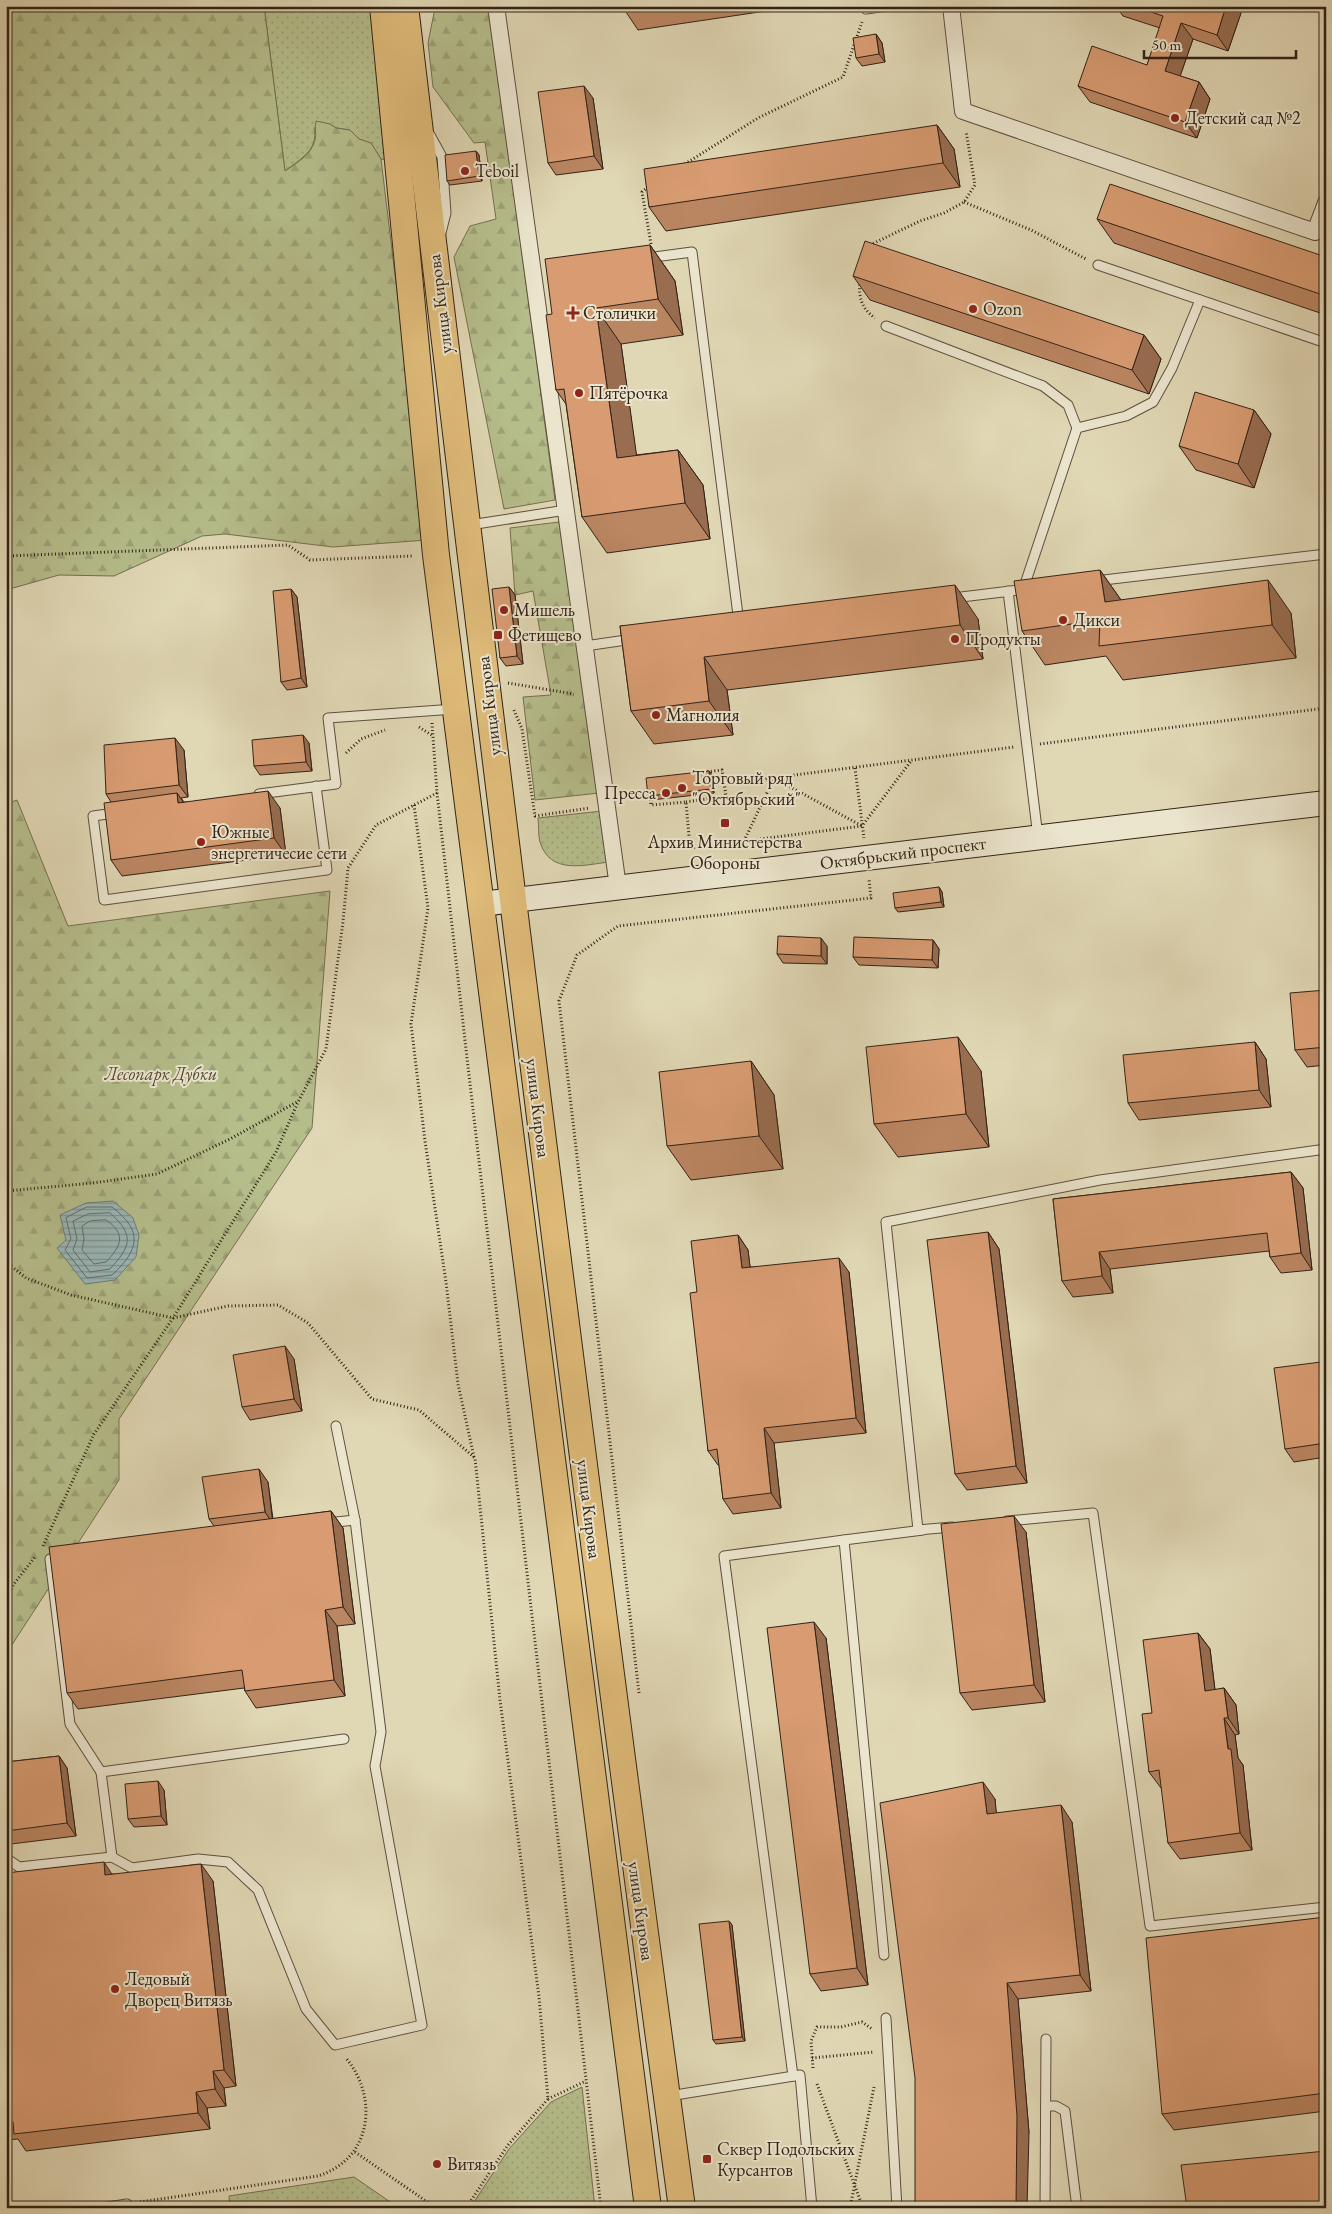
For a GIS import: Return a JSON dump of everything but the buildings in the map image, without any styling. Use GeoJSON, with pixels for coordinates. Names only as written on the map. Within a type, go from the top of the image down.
{"type":"FeatureCollection","features":[{"type":"Feature","properties":{"kind":"main road","name":"улица Кирова"},"geometry":{"type":"LineString","coordinates":[[383,6],[436,555],[648,2208]]}},
{"type":"Feature","properties":{"kind":"main road","name":"улица Кирова"},"geometry":{"type":"LineString","coordinates":[[405,6],[512,900],[620,1751],[682,2208]]}},
{"type":"Feature","properties":{"kind":"main road","name":"Октябрьский проспект"},"geometry":{"type":"LineString","coordinates":[[481,904],[1326,803]]}},
{"type":"Feature","properties":{"kind":"street"},"geometry":{"type":"LineString","coordinates":[[496,6],[537,272],[566,510],[618,887]]}},
{"type":"Feature","properties":{"kind":"street"},"geometry":{"type":"LineString","coordinates":[[951,6],[963,111],[1315,232],[1325,208]]}},
{"type":"Feature","properties":{"kind":"lane"},"geometry":{"type":"LineString","coordinates":[[866,8],[887,6]]}},
{"type":"Feature","properties":{"kind":"lane"},"geometry":{"type":"LineString","coordinates":[[634,259],[692,252],[745,625],[730,627]]}},
{"type":"Feature","properties":{"kind":"lane"},"geometry":{"type":"LineString","coordinates":[[1098,265],[1326,343]]}},
{"type":"Feature","properties":{"kind":"lane"},"geometry":{"type":"LineString","coordinates":[[1077,428],[1126,416],[1153,402],[1172,368],[1200,300]]}},
{"type":"Feature","properties":{"kind":"lane"},"geometry":{"type":"LineString","coordinates":[[886,326],[1043,386],[1068,405],[1077,428],[1028,589],[941,600]]}},
{"type":"Feature","properties":{"kind":"lane"},"geometry":{"type":"LineString","coordinates":[[467,525],[566,510]]}},
{"type":"Feature","properties":{"kind":"lane"},"geometry":{"type":"LineString","coordinates":[[1088,582],[1326,554]]}},
{"type":"Feature","properties":{"kind":"lane"},"geometry":{"type":"LineString","coordinates":[[1008,591],[1039,837]]}},
{"type":"Feature","properties":{"kind":"lane"},"geometry":{"type":"LineString","coordinates":[[585,646],[643,638]]}},
{"type":"Feature","properties":{"kind":"lane"},"geometry":{"type":"LineString","coordinates":[[248,795],[336,784],[328,718],[456,709]]}},
{"type":"Feature","properties":{"kind":"lane"},"geometry":{"type":"LineString","coordinates":[[122,812],[93,816],[104,900],[327,870],[316,786]]}},
{"type":"Feature","properties":{"kind":"lane"},"geometry":{"type":"LineString","coordinates":[[957,1526],[918,1530],[886,1222],[1100,1180],[1326,1149]]}},
{"type":"Feature","properties":{"kind":"lane"},"geometry":{"type":"LineString","coordinates":[[6,1858],[19,1867],[112,1857],[132,1868],[198,1858],[228,1862],[258,1890],[306,2009],[335,2045],[422,2025],[375,1766],[380,1732],[355,1520],[336,1426]]}},
{"type":"Feature","properties":{"kind":"lane"},"geometry":{"type":"LineString","coordinates":[[996,1522],[1093,1513],[1150,1926],[1326,1907]]}},
{"type":"Feature","properties":{"kind":"lane"},"geometry":{"type":"LineString","coordinates":[[316,1525],[355,1520]]}},
{"type":"Feature","properties":{"kind":"lane"},"geometry":{"type":"LineString","coordinates":[[794,2076],[724,1556],[928,1529]]}},
{"type":"Feature","properties":{"kind":"lane"},"geometry":{"type":"LineString","coordinates":[[844,1540],[884,1955]]}},
{"type":"Feature","properties":{"kind":"lane"},"geometry":{"type":"LineString","coordinates":[[70,1557],[50,1559],[70,1724],[101,1772],[112,1857]]}},
{"type":"Feature","properties":{"kind":"lane"},"geometry":{"type":"LineString","coordinates":[[101,1772],[344,1739]]}},
{"type":"Feature","properties":{"kind":"lane"},"geometry":{"type":"LineString","coordinates":[[886,2018],[896,2208]]}},
{"type":"Feature","properties":{"kind":"lane"},"geometry":{"type":"LineString","coordinates":[[1046,2039],[1046,2208]]}},
{"type":"Feature","properties":{"kind":"lane"},"geometry":{"type":"LineString","coordinates":[[666,2096],[800,2075],[812,2208]]}},
{"type":"Feature","properties":{"kind":"lane"},"geometry":{"type":"LineString","coordinates":[[1046,2106],[1056,2106],[1065,2112],[1077,2208]]}},
{"type":"Feature","properties":{"kind":"lane"},"geometry":{"type":"LineString","coordinates":[[102,2208],[127,2206]]}},
{"type":"Feature","properties":{"kind":"path"},"geometry":{"type":"LineString","coordinates":[[683,166],[758,118],[843,77],[866,8]]}},
{"type":"Feature","properties":{"kind":"path"},"geometry":{"type":"LineString","coordinates":[[866,251],[871,243],[920,221],[944,213],[964,202],[975,185],[963,111]]}},
{"type":"Feature","properties":{"kind":"path"},"geometry":{"type":"LineString","coordinates":[[650,186],[642,192],[653,257]]}},
{"type":"Feature","properties":{"kind":"path"},"geometry":{"type":"LineString","coordinates":[[964,202],[1030,230],[1098,265]]}},
{"type":"Feature","properties":{"kind":"path"},"geometry":{"type":"LineString","coordinates":[[860,278],[858,297],[869,314],[886,326]]}},
{"type":"Feature","properties":{"kind":"path"},"geometry":{"type":"LineString","coordinates":[[6,556],[288,545],[310,560],[436,555]]}},
{"type":"Feature","properties":{"kind":"path"},"geometry":{"type":"LineString","coordinates":[[507,692],[504,683],[592,697]]}},
{"type":"Feature","properties":{"kind":"path"},"geometry":{"type":"LineString","coordinates":[[511,701],[522,729],[535,816],[607,806]]}},
{"type":"Feature","properties":{"kind":"path"},"geometry":{"type":"LineString","coordinates":[[430,710],[437,792],[601,2208]]}},
{"type":"Feature","properties":{"kind":"path"},"geometry":{"type":"LineString","coordinates":[[334,765],[361,739],[394,726]]}},
{"type":"Feature","properties":{"kind":"path"},"geometry":{"type":"LineString","coordinates":[[418,726],[433,737]]}},
{"type":"Feature","properties":{"kind":"path"},"geometry":{"type":"LineString","coordinates":[[686,802],[690,848],[862,826],[911,761]]}},
{"type":"Feature","properties":{"kind":"path"},"geometry":{"type":"LineString","coordinates":[[855,768],[866,858]]}},
{"type":"Feature","properties":{"kind":"path"},"geometry":{"type":"LineString","coordinates":[[649,789],[651,806],[726,796],[722,770],[698,773]]}},
{"type":"Feature","properties":{"kind":"path"},"geometry":{"type":"LineString","coordinates":[[744,841],[774,778],[862,826]]}},
{"type":"Feature","properties":{"kind":"path"},"geometry":{"type":"LineString","coordinates":[[41,1549],[47,1542],[94,1434],[174,1318],[276,1152],[298,1102],[326,1049],[343,922],[348,868],[376,826],[437,792]]}},
{"type":"Feature","properties":{"kind":"path"},"geometry":{"type":"LineString","coordinates":[[414,805],[428,908],[411,1024],[458,1384],[474,1458],[500,1700],[539,1997],[548,2099]]}},
{"type":"Feature","properties":{"kind":"path"},"geometry":{"type":"LineString","coordinates":[[640,1703],[559,1001],[576,955],[618,926],[871,898]]}},
{"type":"Feature","properties":{"kind":"path"},"geometry":{"type":"LineString","coordinates":[[6,1191],[93,1183],[157,1174],[230,1139],[298,1102]]}},
{"type":"Feature","properties":{"kind":"path"},"geometry":{"type":"LineString","coordinates":[[6,1262],[26,1278],[71,1295],[174,1318],[228,1306],[278,1305],[308,1323],[372,1398],[419,1410],[474,1458]]}},
{"type":"Feature","properties":{"kind":"path"},"geometry":{"type":"LineString","coordinates":[[6,1606],[13,1585],[36,1556]]}},
{"type":"Feature","properties":{"kind":"path"},"geometry":{"type":"LineString","coordinates":[[814,2072],[811,2041],[817,2028],[841,2027],[862,2022],[871,2026],[874,2031]]}},
{"type":"Feature","properties":{"kind":"path"},"geometry":{"type":"LineString","coordinates":[[127,2206],[318,2176],[332,2172],[355,2152],[362,2136],[366,2115],[364,2091],[348,2060],[335,2045]]}},
{"type":"Feature","properties":{"kind":"path"},"geometry":{"type":"LineString","coordinates":[[812,2058],[878,2052],[878,2058]]}},
{"type":"Feature","properties":{"kind":"path"},"geometry":{"type":"LineString","coordinates":[[816,2098],[814,2078],[863,2208]]}},
{"type":"Feature","properties":{"kind":"path"},"geometry":{"type":"LineString","coordinates":[[466,2208],[508,2145],[548,2099],[586,2081]]}},
{"type":"Feature","properties":{"kind":"path"},"geometry":{"type":"LineString","coordinates":[[850,2208],[875,2083]]}},
{"type":"Feature","properties":{"kind":"path"},"geometry":{"type":"LineString","coordinates":[[355,2152],[436,2208]]}},
{"type":"Feature","properties":{"kind":"green space"},"geometry":{"type":"Polygon","coordinates":[[[6,6],[264,6],[285,171],[311,150],[316,138],[316,121],[330,124],[336,128],[350,130],[359,139],[371,143],[381,159],[427,540],[333,547],[225,534],[202,536],[114,576],[59,575],[6,590],[6,6]]]}},
{"type":"Feature","properties":{"kind":"green space"},"geometry":{"type":"Polygon","coordinates":[[[264,6],[372,6],[389,160],[381,159],[371,143],[359,139],[350,130],[336,128],[330,124],[314,128],[315,136],[311,148],[302,158],[285,171],[264,6]]]}},
{"type":"Feature","properties":{"kind":"green space"},"geometry":{"type":"Polygon","coordinates":[[[437,6],[489,6],[555,500],[504,509],[454,257],[470,226],[496,219],[485,142],[474,143],[433,87],[428,43],[437,6]]]}},
{"type":"Feature","properties":{"kind":"green space"},"geometry":{"type":"Polygon","coordinates":[[[559,522],[599,793],[535,800],[523,697],[551,695],[533,591],[515,595],[510,528],[559,522]]]}},
{"type":"Feature","properties":{"kind":"green space","name":"Лесопарк Дубки"},"geometry":{"type":"Polygon","coordinates":[[[17,800],[68,926],[330,891],[312,1128],[119,1419],[119,1480],[6,1654],[6,804],[17,800]]]}},
{"type":"Feature","properties":{"kind":"green space"},"geometry":{"type":"Polygon","coordinates":[[[602,811],[609,862],[569,866],[551,859],[545,852],[539,839],[538,818],[602,811]]]}},
{"type":"Feature","properties":{"kind":"green space"},"geometry":{"type":"Polygon","coordinates":[[[582,2087],[595,2208],[470,2208],[509,2149],[551,2102],[582,2087]]]}},
{"type":"Feature","properties":{"kind":"green space"},"geometry":{"type":"Polygon","coordinates":[[[354,2177],[399,2208],[230,2208],[229,2196],[354,2177]]]}},
{"type":"Feature","properties":{"kind":"water"},"geometry":{"type":"Polygon","coordinates":[[[113,1201],[133,1218],[139,1235],[136,1257],[115,1280],[85,1284],[57,1248],[66,1240],[60,1215],[86,1203],[113,1201]]]}},
{"type":"Feature","properties":{"kind":"place","name":"Детский сад №2"},"geometry":{"type":"Point","coordinates":[1175,118]}},
{"type":"Feature","properties":{"kind":"place","name":"Teboil"},"geometry":{"type":"Point","coordinates":[465,171]}},
{"type":"Feature","properties":{"kind":"place","name":"Ozon"},"geometry":{"type":"Point","coordinates":[973,309]}},
{"type":"Feature","properties":{"kind":"place","name":"Столички"},"geometry":{"type":"Point","coordinates":[573,313]}},
{"type":"Feature","properties":{"kind":"place","name":"Пятёрочка"},"geometry":{"type":"Point","coordinates":[579,393]}},
{"type":"Feature","properties":{"kind":"place","name":"Мишель"},"geometry":{"type":"Point","coordinates":[504,610]}},
{"type":"Feature","properties":{"kind":"place","name":"Дикси"},"geometry":{"type":"Point","coordinates":[1063,620]}},
{"type":"Feature","properties":{"kind":"place","name":"Фетищево"},"geometry":{"type":"Point","coordinates":[498,635]}},
{"type":"Feature","properties":{"kind":"place","name":"Продукты"},"geometry":{"type":"Point","coordinates":[955,639]}},
{"type":"Feature","properties":{"kind":"place","name":"Магнолия"},"geometry":{"type":"Point","coordinates":[656,715]}},
{"type":"Feature","properties":{"kind":"place","name":"Торговый ряд \"Октябрьский\""},"geometry":{"type":"Point","coordinates":[682,788]}},
{"type":"Feature","properties":{"kind":"place","name":"Пресса"},"geometry":{"type":"Point","coordinates":[666,793]}},
{"type":"Feature","properties":{"kind":"place","name":"Архив Министерства Обороны"},"geometry":{"type":"Point","coordinates":[725,823]}},
{"type":"Feature","properties":{"kind":"place","name":"Южные энергетичесие сети"},"geometry":{"type":"Point","coordinates":[201,842]}},
{"type":"Feature","properties":{"kind":"place","name":"Ледовый Дворец Витязь"},"geometry":{"type":"Point","coordinates":[115,1989]}},
{"type":"Feature","properties":{"kind":"place","name":"Сквер Подольских Курсантов"},"geometry":{"type":"Point","coordinates":[707,2159]}},
{"type":"Feature","properties":{"kind":"place","name":"Витязь"},"geometry":{"type":"Point","coordinates":[437,2164]}}]}
